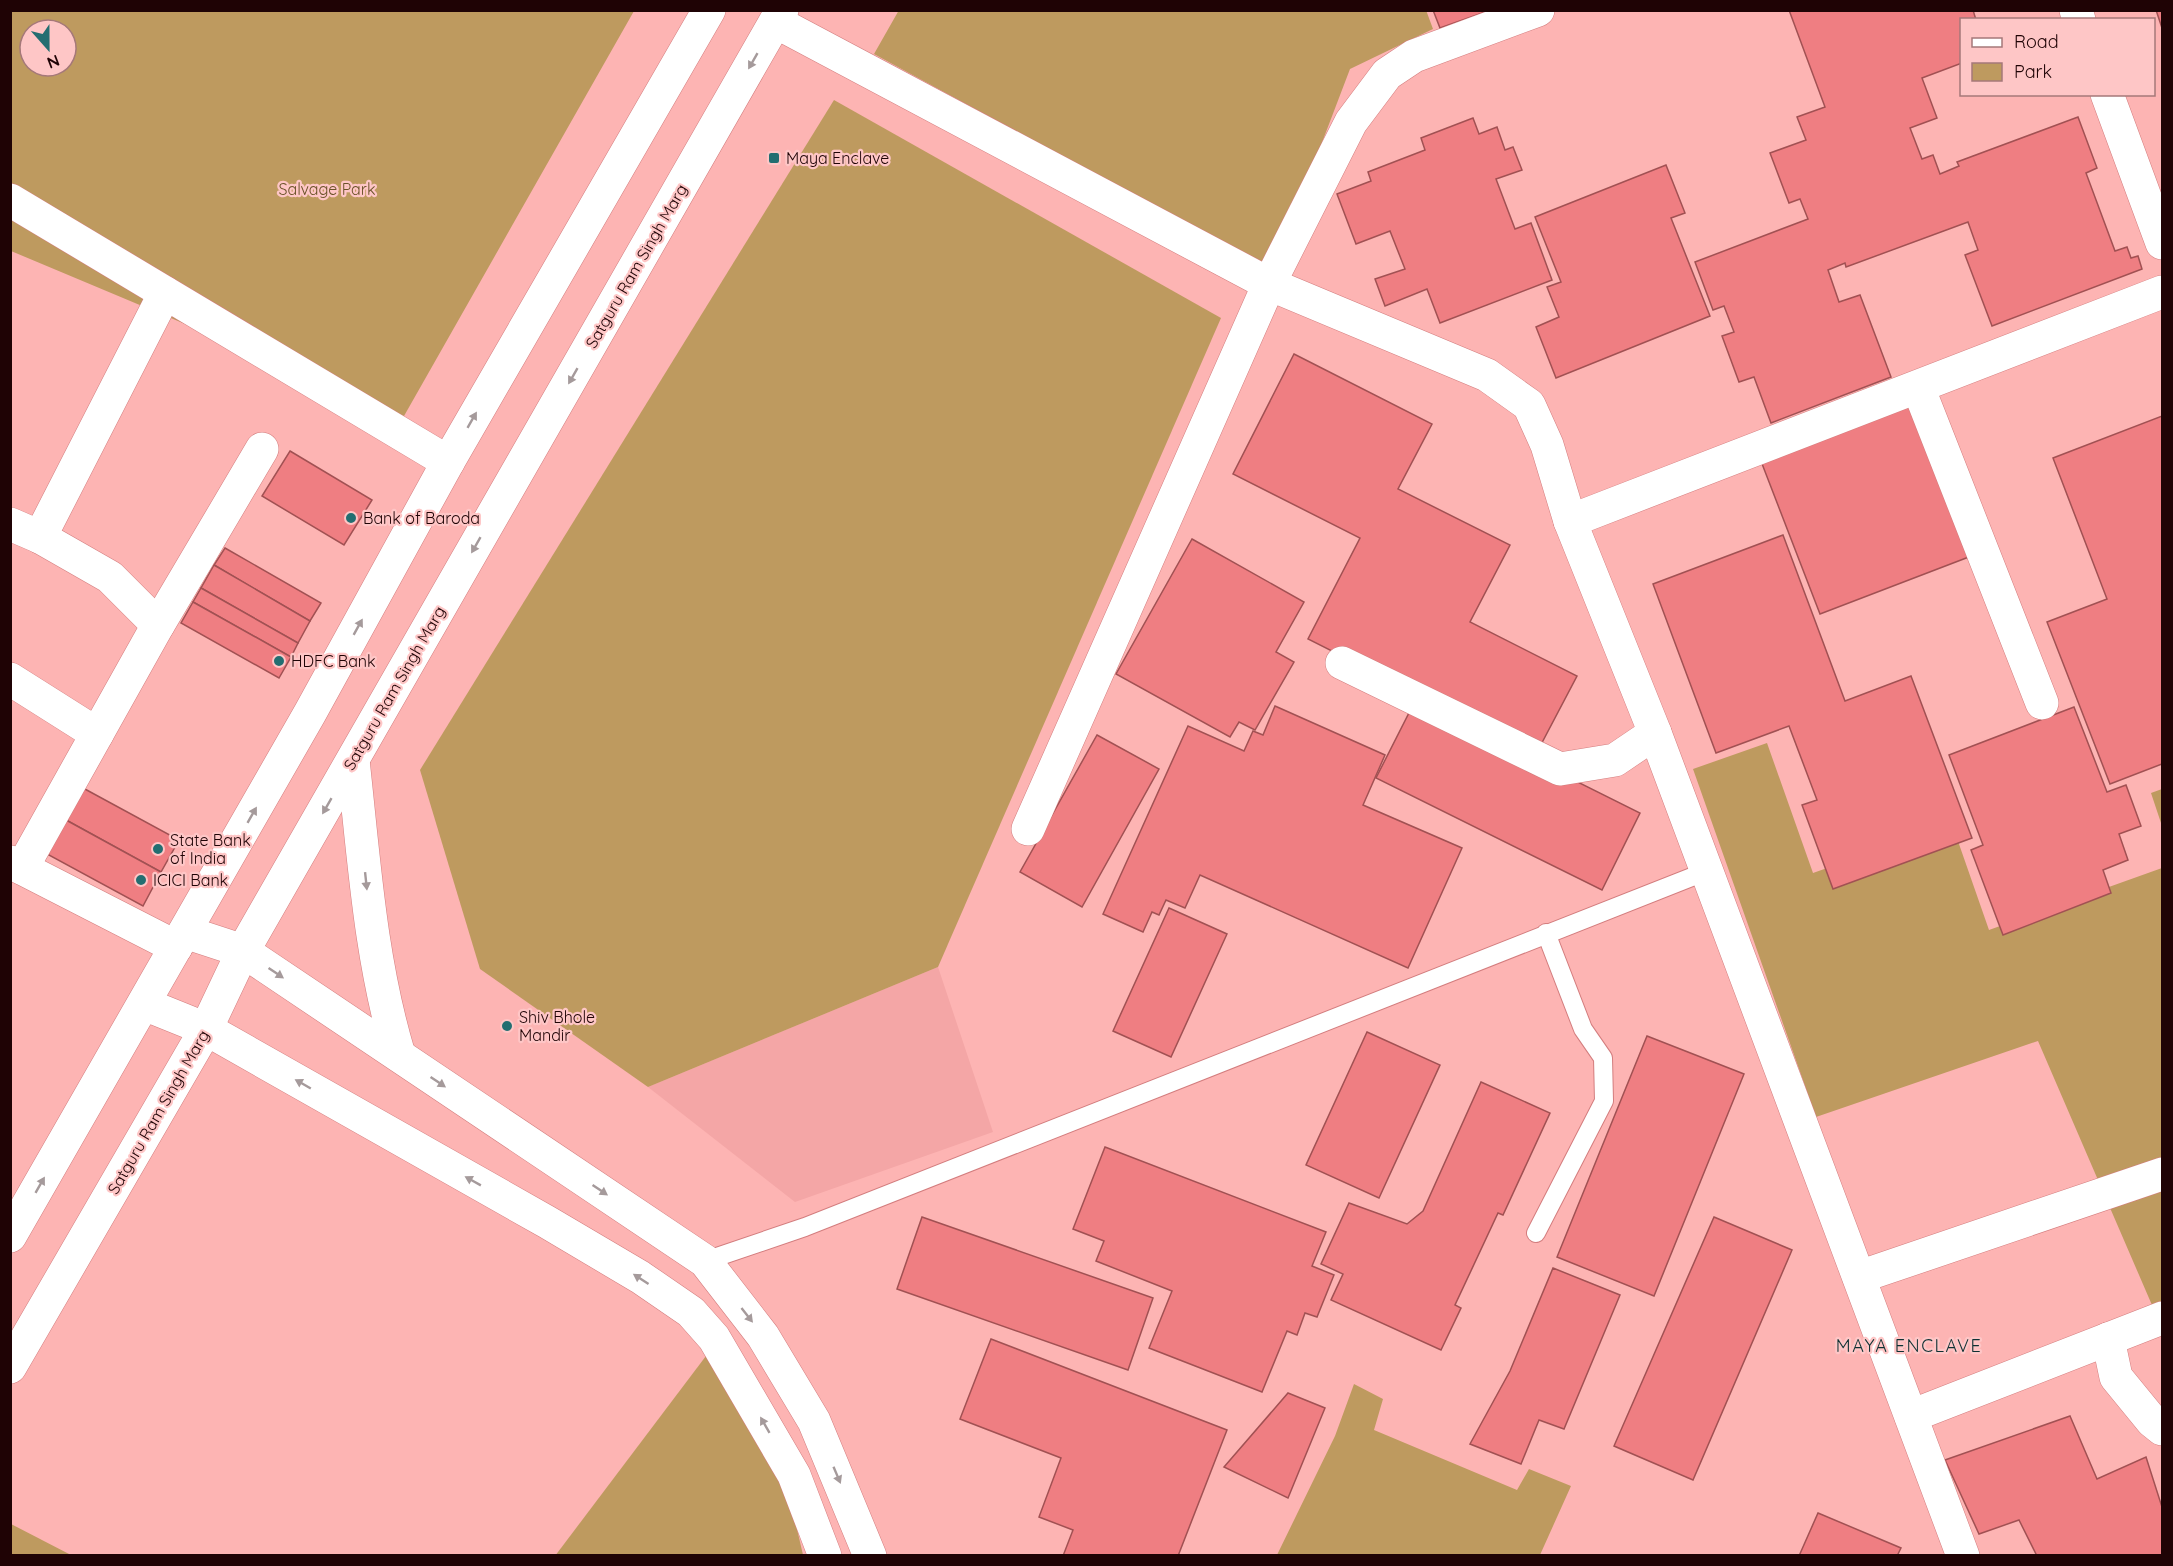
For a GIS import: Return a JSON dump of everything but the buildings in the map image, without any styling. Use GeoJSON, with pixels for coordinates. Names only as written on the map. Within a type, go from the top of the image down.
{"type":"FeatureCollection","features":[{"type":"Feature","properties":{"kind":"street"},"geometry":{"type":"LineString","coordinates":[[10,1236],[310,713],[448,462],[709,10]]}},
{"type":"Feature","properties":{"kind":"street"},"geometry":{"type":"LineString","coordinates":[[1028,829],[1269,284],[1351,122],[1387,74],[1413,56],[1538,10]]}},
{"type":"Feature","properties":{"kind":"street"},"geometry":{"type":"LineString","coordinates":[[779,16],[1269,284],[1487,375],[1529,405],[1547,445],[1570,521],[1655,733],[1963,1556]]}},
{"type":"Feature","properties":{"kind":"street","name":"Satguru Ram Singh Marg"},"geometry":{"type":"LineString","coordinates":[[10,1367],[206,1029],[243,951],[779,16]]}},
{"type":"Feature","properties":{"kind":"street"},"geometry":{"type":"LineString","coordinates":[[2108,96],[2163,243]]}},
{"type":"Feature","properties":{"kind":"street"},"geometry":{"type":"LineString","coordinates":[[10,200],[448,462]]}},
{"type":"Feature","properties":{"kind":"street"},"geometry":{"type":"LineString","coordinates":[[1570,521],[2163,292]]}},
{"type":"Feature","properties":{"kind":"street"},"geometry":{"type":"LineString","coordinates":[[40,537],[165,293]]}},
{"type":"Feature","properties":{"kind":"street"},"geometry":{"type":"LineString","coordinates":[[1918,387],[2042,703]]}},
{"type":"Feature","properties":{"kind":"street"},"geometry":{"type":"LineString","coordinates":[[262,449],[158,625],[97,734],[16,865],[181,939],[243,951],[705,1261],[763,1336],[814,1421],[870,1556]]}},
{"type":"Feature","properties":{"kind":"street"},"geometry":{"type":"LineString","coordinates":[[10,524],[40,537],[110,577],[158,625]]}},
{"type":"Feature","properties":{"kind":"street"},"geometry":{"type":"LineString","coordinates":[[1342,663],[1560,769],[1615,760],[1655,733]]}},
{"type":"Feature","properties":{"kind":"street"},"geometry":{"type":"LineString","coordinates":[[10,679],[97,734]]}},
{"type":"Feature","properties":{"kind":"street"},"geometry":{"type":"LineString","coordinates":[[353,760],[375,954],[383,1004],[399,1055]]}},
{"type":"Feature","properties":{"kind":"street"},"geometry":{"type":"LineString","coordinates":[[144,1004],[206,1029],[640,1277],[691,1312],[714,1338],[794,1475],[825,1556]]}},
{"type":"Feature","properties":{"kind":"street"},"geometry":{"type":"LineString","coordinates":[[1859,1277],[2163,1174]]}},
{"type":"Feature","properties":{"kind":"street"},"geometry":{"type":"LineString","coordinates":[[1911,1416],[2163,1318]]}},
{"type":"Feature","properties":{"kind":"street"},"geometry":{"type":"LineString","coordinates":[[2108,1339],[2116,1377],[2152,1421],[2163,1429]]}},
{"type":"Feature","properties":{"kind":"lane"},"geometry":{"type":"LineString","coordinates":[[705,1261],[805,1227],[1707,871]]}},
{"type":"Feature","properties":{"kind":"lane"},"geometry":{"type":"LineString","coordinates":[[1536,1233],[1604,1101],[1603,1058],[1583,1029],[1546,933]]}},
{"type":"Feature","properties":{"kind":"shaded area"},"geometry":{"type":"Polygon","coordinates":[[[938,967],[993,1132],[795,1202],[648,1087],[938,967]]]}},
{"type":"Feature","properties":{"kind":"green space"},"geometry":{"type":"Polygon","coordinates":[[[899,10],[1426,10],[1433,29],[1350,69],[1273,271],[874,54],[899,10]]]}},
{"type":"Feature","properties":{"kind":"green space","name":"Salvage Park"},"geometry":{"type":"Polygon","coordinates":[[[10,11],[634,11],[404,416],[11,251],[10,11]]]}},
{"type":"Feature","properties":{"kind":"green space"},"geometry":{"type":"Polygon","coordinates":[[[834,100],[1221,318],[938,967],[648,1087],[480,969],[420,770],[834,100]]]}},
{"type":"Feature","properties":{"kind":"green space"},"geometry":{"type":"Polygon","coordinates":[[[1767,743],[1813,873],[1952,824],[1989,930],[2162,868],[2162,1317],[2158,1319],[2038,1041],[1816,1117],[1693,769],[1767,743]]]}},
{"type":"Feature","properties":{"kind":"green space"},"geometry":{"type":"Polygon","coordinates":[[[2162,789],[2162,826],[2151,793],[2162,789]]]}},
{"type":"Feature","properties":{"kind":"green space"},"geometry":{"type":"Polygon","coordinates":[[[712,1348],[770,1412],[803,1555],[555,1556],[712,1348]]]}},
{"type":"Feature","properties":{"kind":"green space"},"geometry":{"type":"Polygon","coordinates":[[[1354,1384],[1383,1399],[1374,1430],[1517,1490],[1529,1469],[1571,1486],[1540,1555],[1277,1555],[1335,1436],[1354,1384]]]}},
{"type":"Feature","properties":{"kind":"green space"},"geometry":{"type":"Polygon","coordinates":[[[11,1524],[71,1555],[11,1555],[11,1524]]]}},
{"type":"Feature","properties":{"kind":"place","name":"Maya Enclave"},"geometry":{"type":"Point","coordinates":[774,158]}},
{"type":"Feature","properties":{"kind":"place","name":"Bank of Baroda"},"geometry":{"type":"Point","coordinates":[351,518]}},
{"type":"Feature","properties":{"kind":"place","name":"HDFC Bank"},"geometry":{"type":"Point","coordinates":[279,661]}},
{"type":"Feature","properties":{"kind":"place","name":"State Bank of India"},"geometry":{"type":"Point","coordinates":[158,849]}},
{"type":"Feature","properties":{"kind":"place","name":"ICICI Bank"},"geometry":{"type":"Point","coordinates":[141,880]}},
{"type":"Feature","properties":{"kind":"place","name":"Shiv Bhole Mandir"},"geometry":{"type":"Point","coordinates":[507,1026]}},
{"type":"Feature","properties":{"kind":"district","name":"MAYA ENCLAVE"},"geometry":{"type":"Point","coordinates":[1909,1345]}}]}
